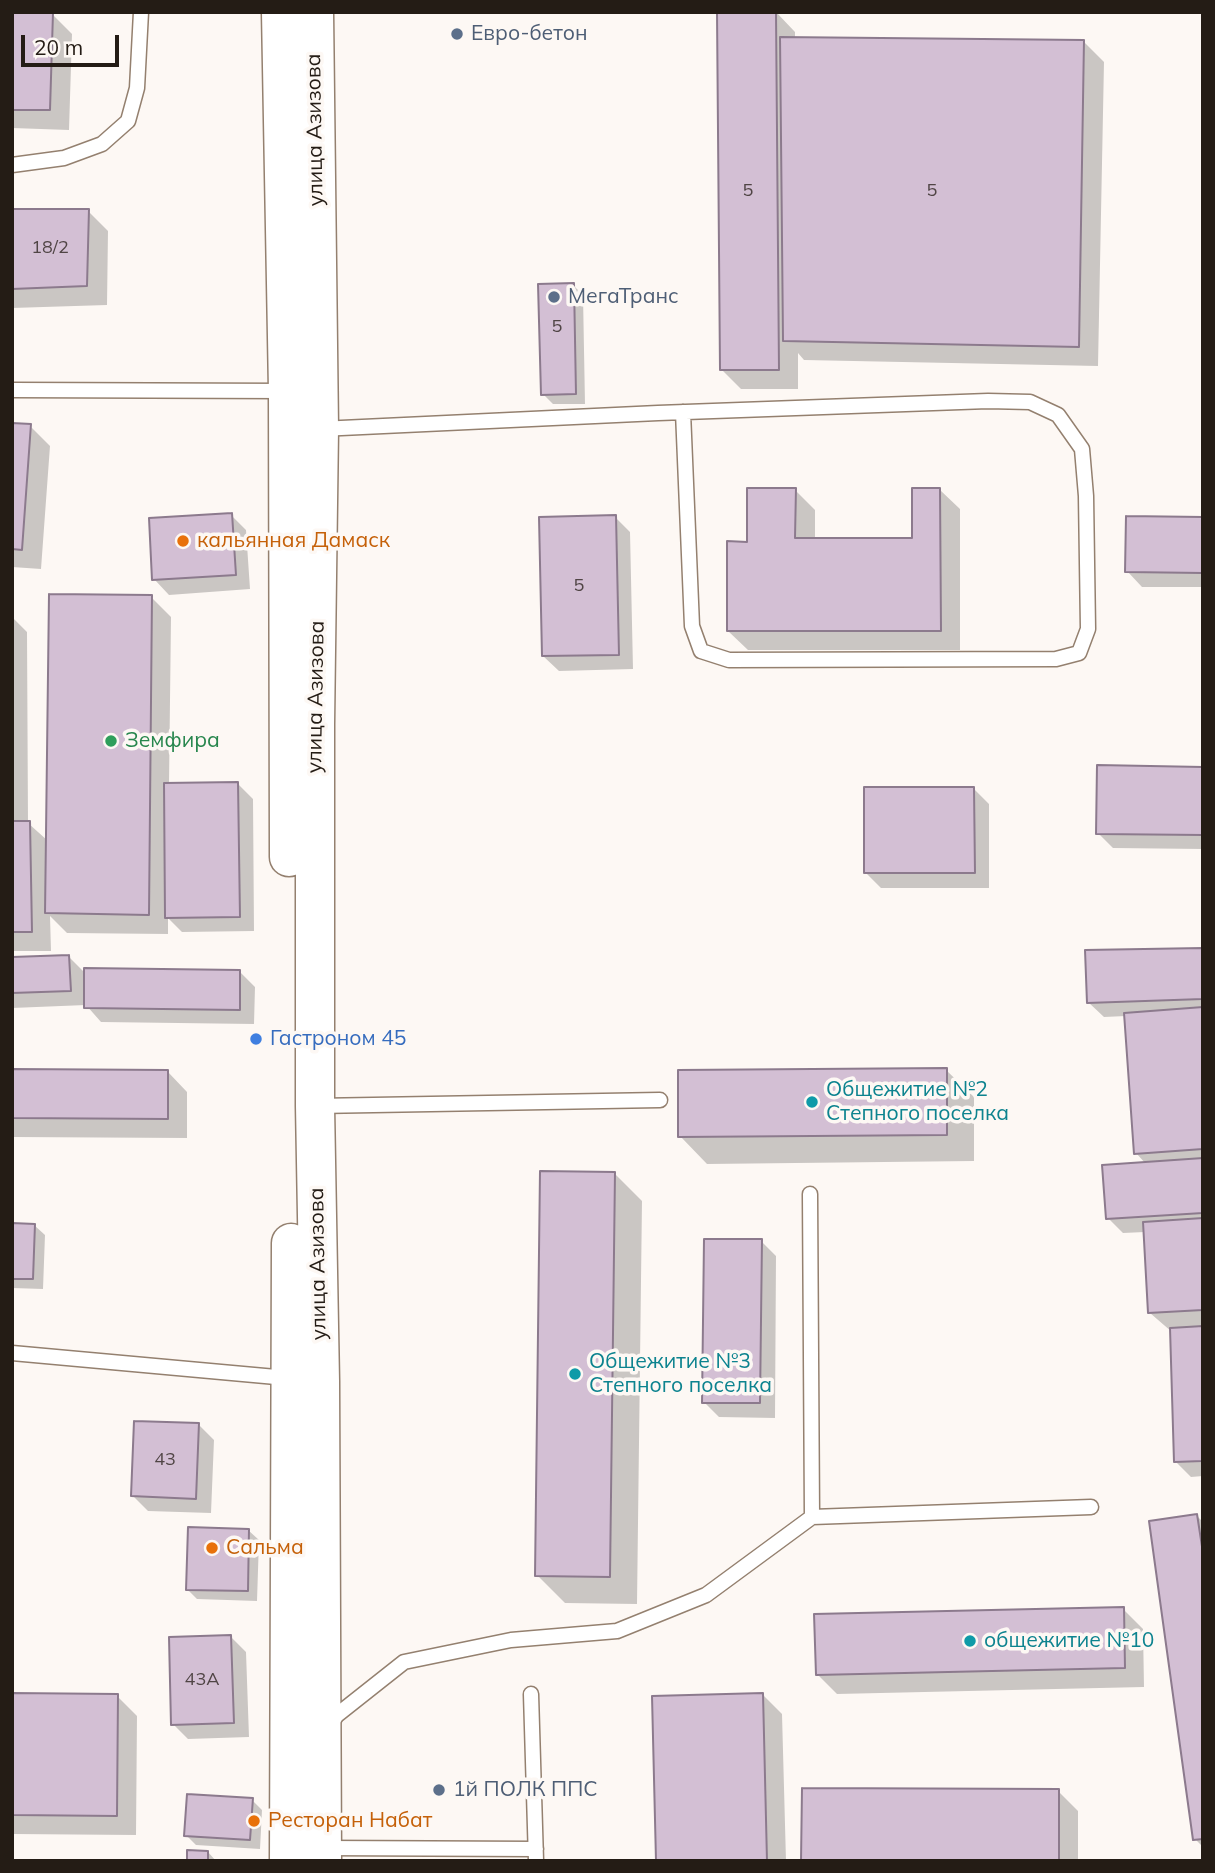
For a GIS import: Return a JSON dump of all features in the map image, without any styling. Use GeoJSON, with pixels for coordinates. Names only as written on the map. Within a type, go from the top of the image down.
{"type":"FeatureCollection","features":[{"type":"Feature","properties":{"kind":"main road","name":"улица Азизова"},"geometry":{"type":"LineString","coordinates":[[281,12],[308,404],[315,724],[315,1106],[306,1380],[320,1739],[311,1857]]}},
{"type":"Feature","properties":{"kind":"main road","name":"улица Азизова"},"geometry":{"type":"LineString","coordinates":[[311,1857],[306,1380],[308,404],[314,12]]}},
{"type":"Feature","properties":{"kind":"lane"},"geometry":{"type":"LineString","coordinates":[[12,165],[64,158],[103,144],[128,121],[137,88],[141,12]]}},
{"type":"Feature","properties":{"kind":"lane"},"geometry":{"type":"LineString","coordinates":[[12,390],[308,404],[683,412],[988,401],[1030,402],[1058,415],[1082,449],[1086,496],[1088,629],[1079,653],[1056,659],[729,660],[701,652],[692,626],[683,412]]}},
{"type":"Feature","properties":{"kind":"lane"},"geometry":{"type":"LineString","coordinates":[[315,1106],[660,1100]]}},
{"type":"Feature","properties":{"kind":"lane"},"geometry":{"type":"LineString","coordinates":[[810,1194],[812,1517]]}},
{"type":"Feature","properties":{"kind":"lane"},"geometry":{"type":"LineString","coordinates":[[12,1353],[306,1380]]}},
{"type":"Feature","properties":{"kind":"lane"},"geometry":{"type":"LineString","coordinates":[[320,1739],[337,1715],[404,1662],[511,1640],[617,1631],[706,1595],[812,1517],[1091,1507]]}},
{"type":"Feature","properties":{"kind":"lane"},"geometry":{"type":"LineString","coordinates":[[311,1857],[536,1855],[531,1694]]}},
{"type":"Feature","properties":{"kind":"building"},"geometry":{"type":"Polygon","coordinates":[[[12,12],[53,13],[50,110],[12,110],[12,12]]]}},
{"type":"Feature","properties":{"kind":"building"},"geometry":{"type":"Polygon","coordinates":[[[717,12],[776,12],[779,370],[720,370],[717,12]]]}},
{"type":"Feature","properties":{"kind":"building"},"geometry":{"type":"Polygon","coordinates":[[[780,37],[1084,40],[1079,347],[783,341],[780,37]]]}},
{"type":"Feature","properties":{"kind":"building"},"geometry":{"type":"Polygon","coordinates":[[[12,209],[89,209],[87,286],[12,289],[12,209]]]}},
{"type":"Feature","properties":{"kind":"building"},"geometry":{"type":"Polygon","coordinates":[[[574,283],[576,394],[541,395],[538,284],[574,283]]]}},
{"type":"Feature","properties":{"kind":"building"},"geometry":{"type":"Polygon","coordinates":[[[12,423],[31,424],[22,550],[12,549],[12,423]]]}},
{"type":"Feature","properties":{"kind":"building"},"geometry":{"type":"Polygon","coordinates":[[[747,488],[796,488],[795,538],[912,538],[912,488],[940,488],[941,631],[727,631],[727,541],[747,542],[747,488]]]}},
{"type":"Feature","properties":{"kind":"building"},"geometry":{"type":"Polygon","coordinates":[[[232,513],[236,575],[152,580],[149,518],[232,513]]]}},
{"type":"Feature","properties":{"kind":"building"},"geometry":{"type":"Polygon","coordinates":[[[616,515],[619,655],[542,656],[539,517],[616,515]]]}},
{"type":"Feature","properties":{"kind":"building"},"geometry":{"type":"Polygon","coordinates":[[[1126,516],[1203,517],[1203,573],[1125,572],[1126,516]]]}},
{"type":"Feature","properties":{"kind":"building"},"geometry":{"type":"Polygon","coordinates":[[[49,594],[152,595],[149,915],[45,913],[49,594]]]}},
{"type":"Feature","properties":{"kind":"building"},"geometry":{"type":"Polygon","coordinates":[[[1097,765],[1203,767],[1203,835],[1096,834],[1097,765]]]}},
{"type":"Feature","properties":{"kind":"building"},"geometry":{"type":"Polygon","coordinates":[[[238,782],[240,917],[165,918],[164,783],[238,782]]]}},
{"type":"Feature","properties":{"kind":"building"},"geometry":{"type":"Polygon","coordinates":[[[864,787],[974,787],[975,873],[864,873],[864,787]]]}},
{"type":"Feature","properties":{"kind":"building"},"geometry":{"type":"Polygon","coordinates":[[[12,821],[30,821],[32,932],[12,932],[12,821]]]}},
{"type":"Feature","properties":{"kind":"building"},"geometry":{"type":"Polygon","coordinates":[[[1203,948],[1203,999],[1087,1003],[1085,950],[1203,948]]]}},
{"type":"Feature","properties":{"kind":"building"},"geometry":{"type":"Polygon","coordinates":[[[69,955],[71,991],[12,993],[12,957],[69,955]]]}},
{"type":"Feature","properties":{"kind":"building"},"geometry":{"type":"Polygon","coordinates":[[[84,968],[240,970],[240,1010],[84,1008],[84,968]]]}},
{"type":"Feature","properties":{"kind":"building"},"geometry":{"type":"Polygon","coordinates":[[[1203,1007],[1203,1149],[1134,1154],[1124,1013],[1203,1007]]]}},
{"type":"Feature","properties":{"kind":"building","name":"Общежитие №2 Степного поселка"},"geometry":{"type":"Polygon","coordinates":[[[947,1068],[947,1135],[678,1137],[678,1070],[947,1068]]]}},
{"type":"Feature","properties":{"kind":"building"},"geometry":{"type":"Polygon","coordinates":[[[12,1069],[168,1070],[168,1119],[12,1118],[12,1069]]]}},
{"type":"Feature","properties":{"kind":"building"},"geometry":{"type":"Polygon","coordinates":[[[1203,1158],[1203,1213],[1106,1219],[1102,1165],[1203,1158]]]}},
{"type":"Feature","properties":{"kind":"building","name":"Общежитие №3 Степного поселка"},"geometry":{"type":"Polygon","coordinates":[[[540,1171],[615,1172],[610,1577],[535,1576],[540,1171]]]}},
{"type":"Feature","properties":{"kind":"building"},"geometry":{"type":"Polygon","coordinates":[[[1203,1218],[1203,1310],[1148,1313],[1143,1222],[1203,1218]]]}},
{"type":"Feature","properties":{"kind":"building"},"geometry":{"type":"Polygon","coordinates":[[[12,1223],[35,1224],[33,1279],[12,1279],[12,1223]]]}},
{"type":"Feature","properties":{"kind":"building"},"geometry":{"type":"Polygon","coordinates":[[[704,1239],[762,1239],[760,1403],[702,1403],[704,1239]]]}},
{"type":"Feature","properties":{"kind":"building"},"geometry":{"type":"Polygon","coordinates":[[[1203,1326],[1203,1461],[1174,1462],[1170,1328],[1203,1326]]]}},
{"type":"Feature","properties":{"kind":"building"},"geometry":{"type":"Polygon","coordinates":[[[134,1421],[199,1423],[196,1499],[131,1496],[134,1421]]]}},
{"type":"Feature","properties":{"kind":"building"},"geometry":{"type":"Polygon","coordinates":[[[1197,1514],[1203,1553],[1203,1839],[1193,1840],[1149,1521],[1197,1514]]]}},
{"type":"Feature","properties":{"kind":"building"},"geometry":{"type":"Polygon","coordinates":[[[188,1527],[249,1529],[248,1591],[186,1590],[188,1527]]]}},
{"type":"Feature","properties":{"kind":"building","name":"общежитие №10"},"geometry":{"type":"Polygon","coordinates":[[[1124,1607],[1125,1668],[816,1675],[814,1614],[1124,1607]]]}},
{"type":"Feature","properties":{"kind":"building"},"geometry":{"type":"Polygon","coordinates":[[[231,1635],[234,1723],[171,1725],[169,1637],[231,1635]]]}},
{"type":"Feature","properties":{"kind":"building"},"geometry":{"type":"Polygon","coordinates":[[[12,1693],[118,1694],[117,1816],[12,1815],[12,1693]]]}},
{"type":"Feature","properties":{"kind":"building"},"geometry":{"type":"Polygon","coordinates":[[[763,1693],[767,1861],[656,1861],[652,1696],[763,1693]]]}},
{"type":"Feature","properties":{"kind":"building"},"geometry":{"type":"Polygon","coordinates":[[[802,1788],[1059,1789],[1059,1861],[801,1861],[802,1788]]]}},
{"type":"Feature","properties":{"kind":"building"},"geometry":{"type":"Polygon","coordinates":[[[187,1794],[253,1798],[250,1840],[184,1836],[187,1794]]]}},
{"type":"Feature","properties":{"kind":"building"},"geometry":{"type":"Polygon","coordinates":[[[187,1850],[208,1851],[208,1861],[187,1861],[187,1850]]]}},
{"type":"Feature","properties":{"kind":"place","name":"Евро-бетон"},"geometry":{"type":"Point","coordinates":[457,34]}},
{"type":"Feature","properties":{"kind":"place","name":"МегаТранс"},"geometry":{"type":"Point","coordinates":[554,297]}},
{"type":"Feature","properties":{"kind":"place","name":"кальянная Дамаск"},"geometry":{"type":"Point","coordinates":[183,541]}},
{"type":"Feature","properties":{"kind":"place","name":"Земфира"},"geometry":{"type":"Point","coordinates":[111,741]}},
{"type":"Feature","properties":{"kind":"place","name":"Гастроном 45"},"geometry":{"type":"Point","coordinates":[256,1039]}},
{"type":"Feature","properties":{"kind":"place","name":"Общежитие №2 Степного поселка"},"geometry":{"type":"Point","coordinates":[812,1102]}},
{"type":"Feature","properties":{"kind":"place","name":"Общежитие №3 Степного поселка"},"geometry":{"type":"Point","coordinates":[575,1374]}},
{"type":"Feature","properties":{"kind":"place","name":"Сальма"},"geometry":{"type":"Point","coordinates":[212,1548]}},
{"type":"Feature","properties":{"kind":"place","name":"общежитие №10"},"geometry":{"type":"Point","coordinates":[970,1641]}},
{"type":"Feature","properties":{"kind":"place","name":"1й ПОЛК ППС"},"geometry":{"type":"Point","coordinates":[439,1790]}},
{"type":"Feature","properties":{"kind":"place","name":"Ресторан Набат"},"geometry":{"type":"Point","coordinates":[254,1821]}}]}
